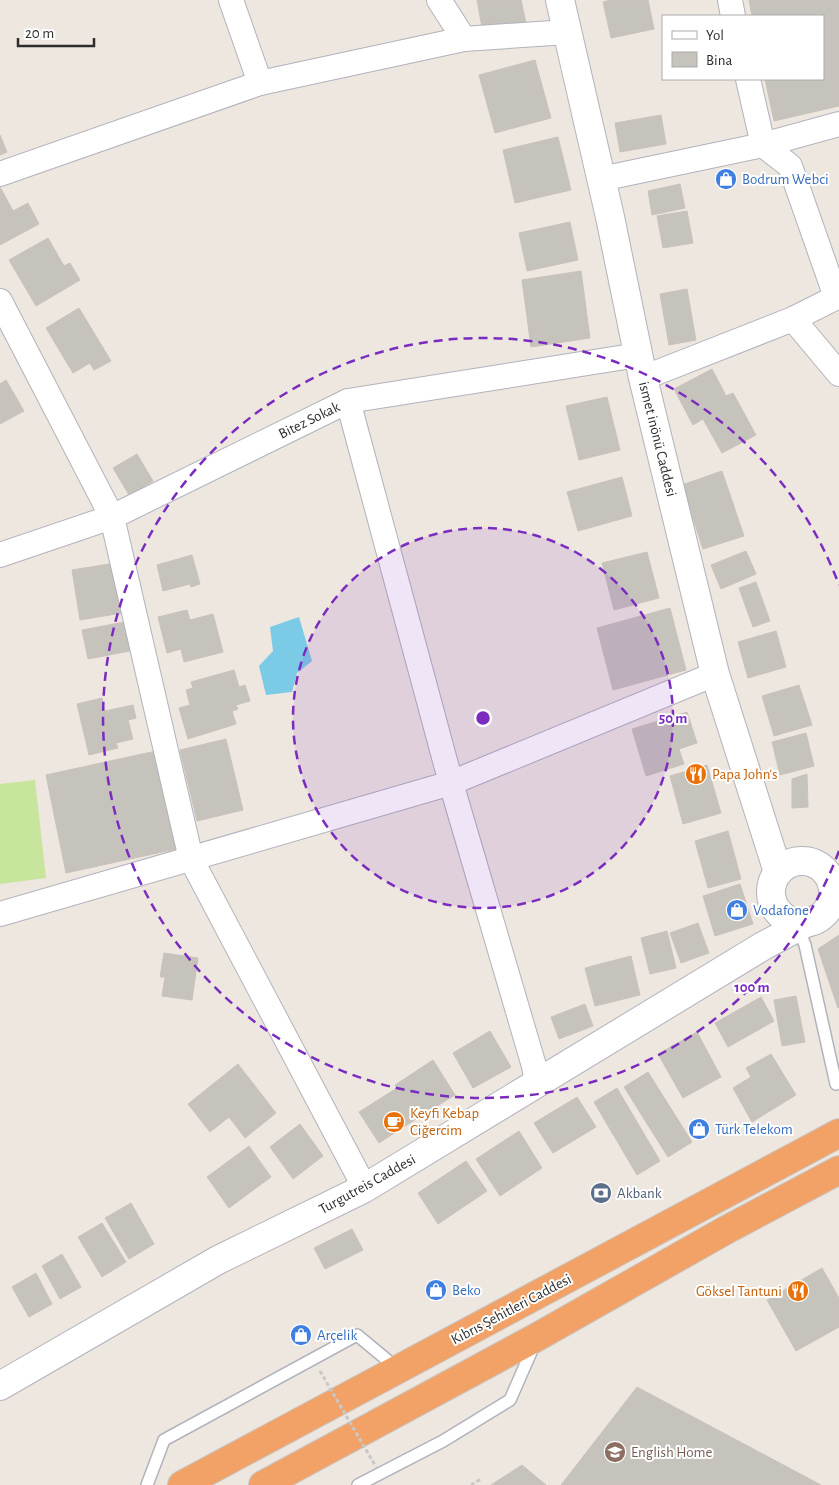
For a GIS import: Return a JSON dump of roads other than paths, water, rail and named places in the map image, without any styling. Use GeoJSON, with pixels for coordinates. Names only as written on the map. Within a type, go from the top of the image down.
{"type":"FeatureCollection","features":[{"type":"Feature","properties":{"kind":"highway","name":"Kıbrıs Şehitleri Caddesi"},"geometry":{"type":"LineString","coordinates":[[182,1485],[839,1133]]}},
{"type":"Feature","properties":{"kind":"highway"},"geometry":{"type":"LineString","coordinates":[[263,1485],[839,1170]]}},
{"type":"Feature","properties":{"kind":"street"},"geometry":{"type":"LineString","coordinates":[[231,0],[260,84]]}},
{"type":"Feature","properties":{"kind":"street"},"geometry":{"type":"LineString","coordinates":[[439,0],[464,39]]}},
{"type":"Feature","properties":{"kind":"street","name":"ismet inönü Caddesi"},"geometry":{"type":"LineString","coordinates":[[560,0],[610,217],[640,367],[716,674],[778,872]]}},
{"type":"Feature","properties":{"kind":"street"},"geometry":{"type":"LineString","coordinates":[[730,0],[733,15]]}},
{"type":"Feature","properties":{"kind":"street"},"geometry":{"type":"LineString","coordinates":[[0,174],[260,84],[464,39],[567,32]]}},
{"type":"Feature","properties":{"kind":"street"},"geometry":{"type":"LineString","coordinates":[[748,80],[763,145],[790,166],[837,296]]}},
{"type":"Feature","properties":{"kind":"street"},"geometry":{"type":"LineString","coordinates":[[601,179],[763,145],[839,124]]}},
{"type":"Feature","properties":{"kind":"street","name":"Bitez Sokak"},"geometry":{"type":"LineString","coordinates":[[0,555],[112,516],[348,401],[640,367],[792,319],[837,296]]}},
{"type":"Feature","properties":{"kind":"street"},"geometry":{"type":"LineString","coordinates":[[0,301],[112,516],[191,859],[358,1175],[363,1189]]}},
{"type":"Feature","properties":{"kind":"street"},"geometry":{"type":"LineString","coordinates":[[792,319],[839,374]]}},
{"type":"Feature","properties":{"kind":"street"},"geometry":{"type":"LineString","coordinates":[[348,401],[451,783],[534,1066],[537,1083]]}},
{"type":"Feature","properties":{"kind":"street"},"geometry":{"type":"LineString","coordinates":[[0,914],[451,783],[716,674]]}},
{"type":"Feature","properties":{"kind":"street"},"geometry":{"type":"LineString","coordinates":[[763,824],[821,865],[831,879],[834,906],[823,916],[814,922],[801,926],[784,918],[772,902],[771,891],[773,881],[778,872],[786,865],[796,861],[821,865]]}},
{"type":"Feature","properties":{"kind":"street"},"geometry":{"type":"LineString","coordinates":[[769,943],[777,911]]}},
{"type":"Feature","properties":{"kind":"street","name":"Turgutreis Caddesi"},"geometry":{"type":"LineString","coordinates":[[0,1386],[218,1260],[363,1189],[769,943],[801,926]]}},
{"type":"Feature","properties":{"kind":"lane"},"geometry":{"type":"LineString","coordinates":[[801,926],[836,1084]]}},
{"type":"Feature","properties":{"kind":"lane"},"geometry":{"type":"LineString","coordinates":[[147,1485],[164,1440],[357,1335],[398,1369]]}},
{"type":"Feature","properties":{"kind":"lane"},"geometry":{"type":"LineString","coordinates":[[358,1485],[443,1440],[510,1400],[537,1336]]}},
{"type":"Feature","properties":{"kind":"water"},"geometry":{"type":"Polygon","coordinates":[[[299,617],[312,661],[297,673],[292,692],[266,695],[259,666],[273,651],[270,627],[299,617]]]}},
{"type":"Feature","properties":{"kind":"place","name":"Bodrum Webci"},"geometry":{"type":"Point","coordinates":[726,179]}},
{"type":"Feature","properties":{"kind":"place","name":"Papa John's"},"geometry":{"type":"Point","coordinates":[696,774]}},
{"type":"Feature","properties":{"kind":"place","name":"Vodafone"},"geometry":{"type":"Point","coordinates":[737,910]}},
{"type":"Feature","properties":{"kind":"place","name":"Keyfi Kebap Ciğercim"},"geometry":{"type":"Point","coordinates":[394,1122]}},
{"type":"Feature","properties":{"kind":"place","name":"Türk Telekom"},"geometry":{"type":"Point","coordinates":[699,1129]}},
{"type":"Feature","properties":{"kind":"place","name":"Akbank"},"geometry":{"type":"Point","coordinates":[601,1193]}},
{"type":"Feature","properties":{"kind":"place","name":"Beko"},"geometry":{"type":"Point","coordinates":[436,1290]}},
{"type":"Feature","properties":{"kind":"place","name":"Göksel Tantuni"},"geometry":{"type":"Point","coordinates":[798,1291]}},
{"type":"Feature","properties":{"kind":"place","name":"Arçelik"},"geometry":{"type":"Point","coordinates":[301,1335]}},
{"type":"Feature","properties":{"kind":"place","name":"English Home"},"geometry":{"type":"Point","coordinates":[615,1452]}}]}
